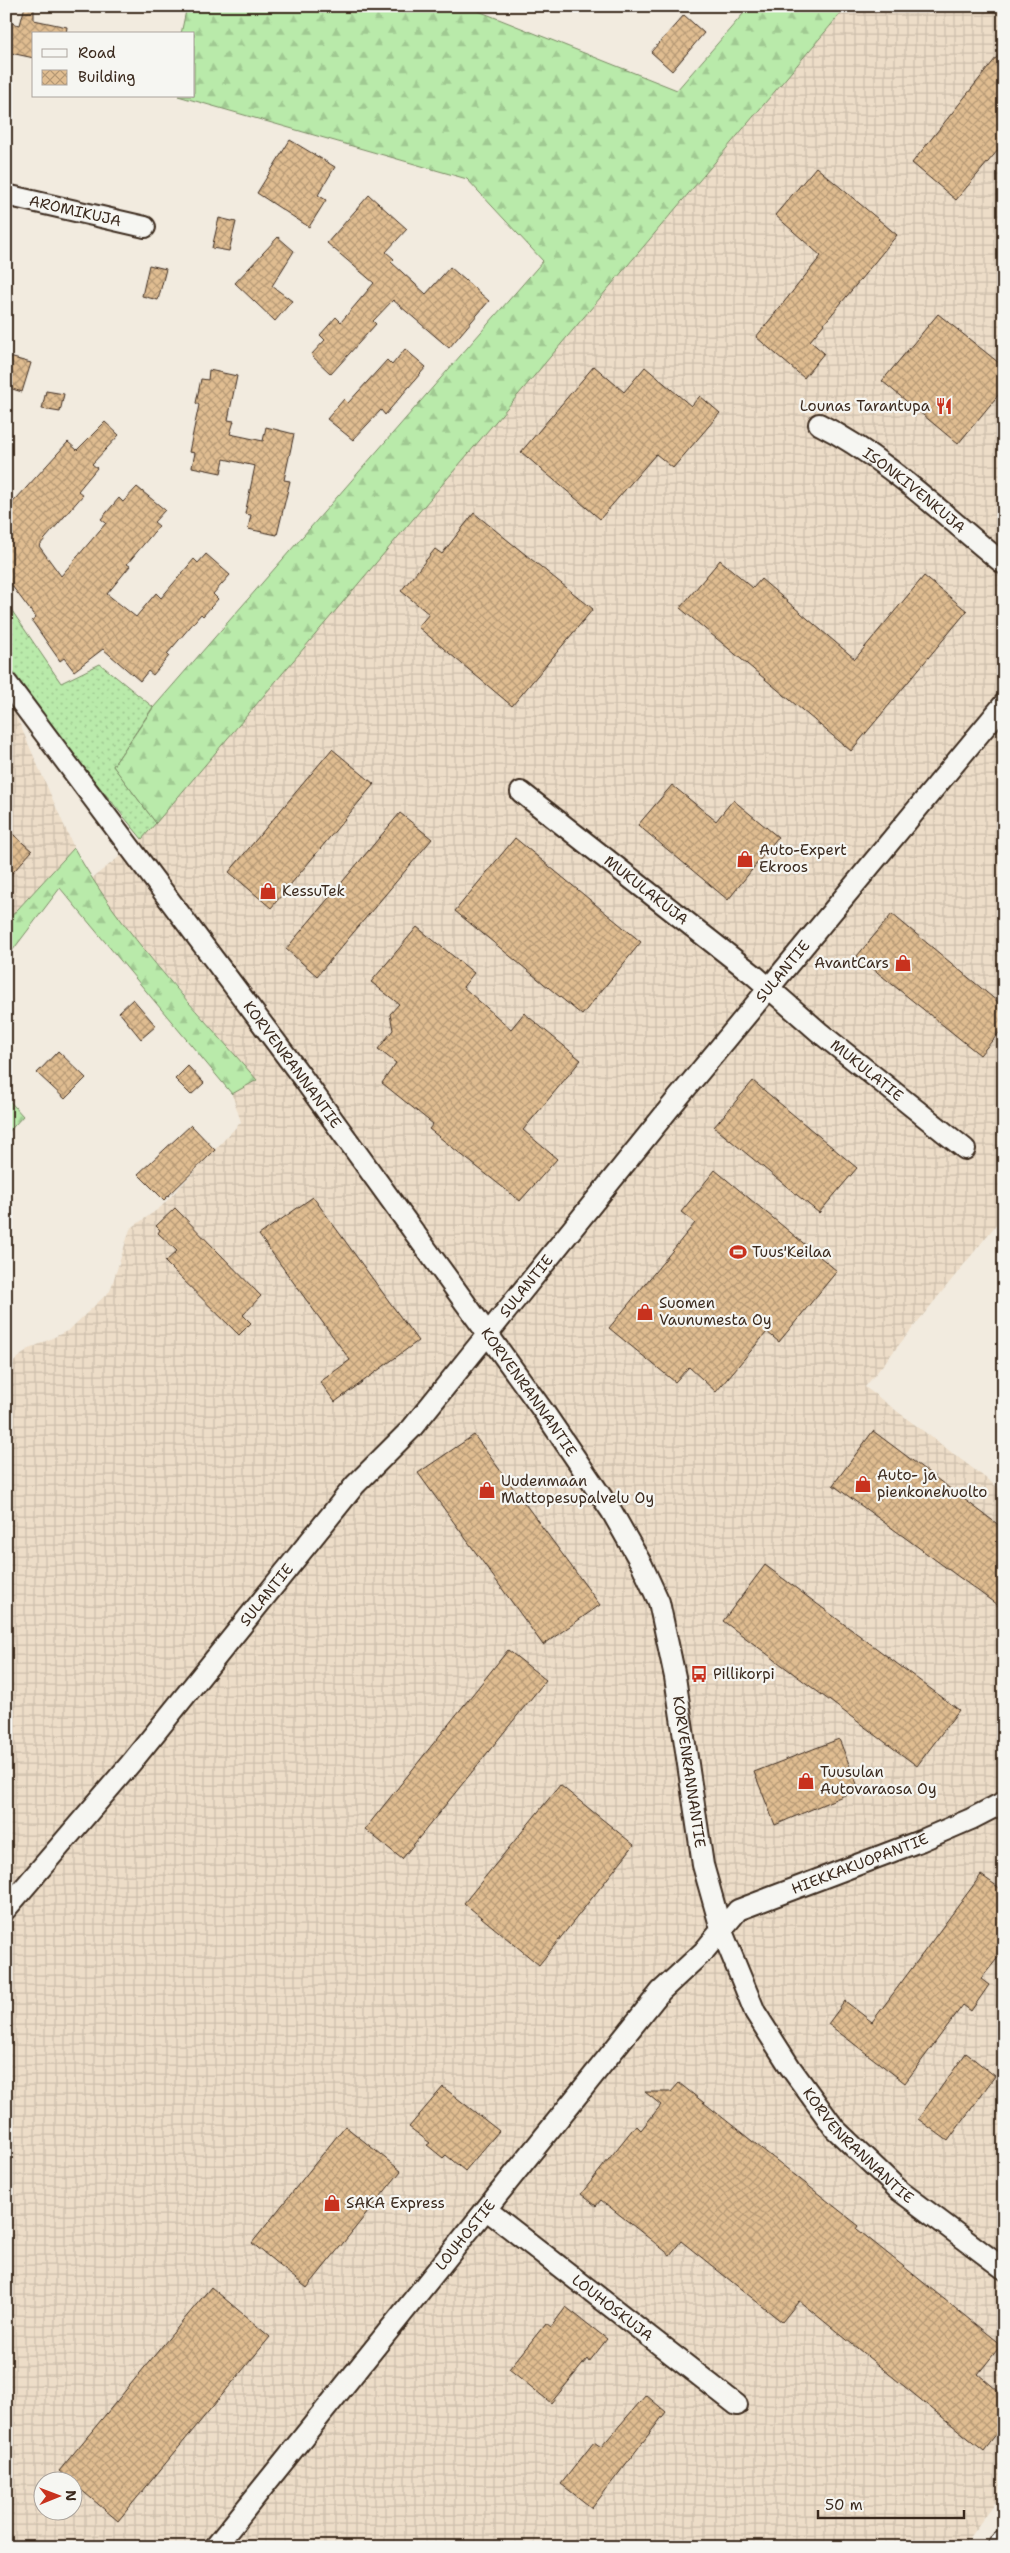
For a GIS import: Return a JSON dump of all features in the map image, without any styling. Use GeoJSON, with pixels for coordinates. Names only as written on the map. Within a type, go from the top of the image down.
{"type":"FeatureCollection","features":[{"type":"Feature","properties":{"kind":"street","name":"AROMIKUJA"},"geometry":{"type":"LineString","coordinates":[[6,194],[145,228]]}},
{"type":"Feature","properties":{"kind":"street","name":"ISONKIVENKUJA"},"geometry":{"type":"LineString","coordinates":[[819,424],[857,445],[912,487],[1004,564]]}},
{"type":"Feature","properties":{"kind":"street","name":"KORVENRANNANTIE"},"geometry":{"type":"LineString","coordinates":[[6,682],[302,1077],[612,1512],[642,1565],[659,1602],[675,1678],[704,1864],[720,1929],[754,2012],[790,2067],[835,2129],[900,2191],[1004,2269]]}},
{"type":"Feature","properties":{"kind":"street","name":"SULANTIE"},"geometry":{"type":"LineString","coordinates":[[6,1909],[131,1763],[355,1485],[412,1428],[488,1336],[502,1314],[668,1110],[1004,704]]}},
{"type":"Feature","properties":{"kind":"street","name":"MUKULAKUJA"},"geometry":{"type":"LineString","coordinates":[[521,792],[754,975],[769,990]]}},
{"type":"Feature","properties":{"kind":"street","name":"MUKULATIE"},"geometry":{"type":"LineString","coordinates":[[769,990],[965,1149]]}},
{"type":"Feature","properties":{"kind":"street","name":"HIEKKAKUOPANTIE"},"geometry":{"type":"LineString","coordinates":[[720,1929],[738,1910],[751,1903],[920,1841],[971,1820],[1004,1802]]}},
{"type":"Feature","properties":{"kind":"street","name":"LOUHOSTIE"},"geometry":{"type":"LineString","coordinates":[[215,2547],[661,1991],[704,1951],[720,1929]]}},
{"type":"Feature","properties":{"kind":"street","name":"LOUHOSKUJA"},"geometry":{"type":"LineString","coordinates":[[487,2210],[737,2405]]}},
{"type":"Feature","properties":{"kind":"shaded area"},"geometry":{"type":"Polygon","coordinates":[[[847,6],[1004,6],[1004,1215],[865,1387],[1004,1492],[1004,2491],[962,2547],[6,2547],[6,1369],[27,1350],[69,1330],[110,1291],[130,1229],[161,1207],[241,1122],[232,1094],[256,1080],[122,924],[91,879],[142,839],[847,6]]]}},
{"type":"Feature","properties":{"kind":"shaded area"},"geometry":{"type":"Polygon","coordinates":[[[6,693],[74,848],[6,922],[6,693]]]}},
{"type":"Feature","properties":{"kind":"green space"},"geometry":{"type":"Polygon","coordinates":[[[187,6],[466,6],[677,90],[750,6],[847,6],[156,823],[113,766],[153,708],[543,261],[467,179],[185,98],[195,98],[195,32],[181,32],[187,6]]]}},
{"type":"Feature","properties":{"kind":"green space"},"geometry":{"type":"Polygon","coordinates":[[[6,602],[61,683],[100,664],[153,707],[113,766],[156,823],[142,839],[66,746],[6,666],[6,602]]]}},
{"type":"Feature","properties":{"kind":"green space"},"geometry":{"type":"Polygon","coordinates":[[[74,848],[93,880],[136,939],[257,1080],[232,1094],[60,888],[6,959],[6,922],[74,848]]]}},
{"type":"Feature","properties":{"kind":"green space"},"geometry":{"type":"Polygon","coordinates":[[[6,1097],[23,1116],[6,1135],[6,1097]]]}},
{"type":"Feature","properties":{"kind":"building"},"geometry":{"type":"Polygon","coordinates":[[[25,6],[34,6],[34,20],[67,27],[66,32],[32,32],[32,58],[6,52],[6,22],[20,25],[25,6]]]}},
{"type":"Feature","properties":{"kind":"building"},"geometry":{"type":"Polygon","coordinates":[[[684,15],[704,33],[672,71],[651,52],[684,15]]]}},
{"type":"Feature","properties":{"kind":"building"},"geometry":{"type":"Polygon","coordinates":[[[1004,48],[1004,143],[956,200],[912,163],[1004,48]]]}},
{"type":"Feature","properties":{"kind":"building"},"geometry":{"type":"Polygon","coordinates":[[[290,140],[335,167],[318,195],[326,200],[309,227],[257,193],[290,140]]]}},
{"type":"Feature","properties":{"kind":"building"},"geometry":{"type":"Polygon","coordinates":[[[816,167],[897,235],[810,341],[824,353],[804,378],[756,337],[821,256],[775,215],[816,167]]]}},
{"type":"Feature","properties":{"kind":"building"},"geometry":{"type":"Polygon","coordinates":[[[369,195],[407,229],[386,252],[394,259],[391,262],[426,294],[450,267],[489,301],[449,348],[393,300],[373,321],[376,324],[331,374],[311,355],[325,340],[320,335],[336,317],[341,322],[374,283],[327,243],[369,195]]]}},
{"type":"Feature","properties":{"kind":"building"},"geometry":{"type":"Polygon","coordinates":[[[219,218],[236,222],[229,251],[212,248],[219,218]]]}},
{"type":"Feature","properties":{"kind":"building"},"geometry":{"type":"Polygon","coordinates":[[[278,237],[294,251],[272,286],[292,301],[275,321],[235,283],[278,237]]]}},
{"type":"Feature","properties":{"kind":"building"},"geometry":{"type":"Polygon","coordinates":[[[149,265],[166,269],[158,300],[142,296],[149,265]]]}},
{"type":"Feature","properties":{"kind":"building"},"geometry":{"type":"Polygon","coordinates":[[[938,314],[1004,367],[1004,388],[958,444],[882,381],[938,314]]]}},
{"type":"Feature","properties":{"kind":"building"},"geometry":{"type":"Polygon","coordinates":[[[405,349],[426,367],[385,415],[381,410],[353,440],[327,419],[344,399],[348,403],[387,360],[392,365],[405,349]]]}},
{"type":"Feature","properties":{"kind":"building"},"geometry":{"type":"Polygon","coordinates":[[[6,356],[31,363],[22,392],[6,387],[6,356]]]}},
{"type":"Feature","properties":{"kind":"building"},"geometry":{"type":"Polygon","coordinates":[[[594,366],[624,392],[645,367],[691,406],[700,396],[720,413],[673,468],[656,454],[600,519],[521,452],[594,366]]]}},
{"type":"Feature","properties":{"kind":"building"},"geometry":{"type":"Polygon","coordinates":[[[209,370],[237,376],[228,420],[234,421],[230,434],[263,441],[266,427],[294,434],[284,480],[290,481],[277,535],[248,529],[251,515],[245,514],[255,466],[224,459],[221,473],[192,467],[195,453],[189,452],[199,405],[196,403],[201,379],[208,380],[209,370]]]}},
{"type":"Feature","properties":{"kind":"building"},"geometry":{"type":"Polygon","coordinates":[[[46,391],[64,394],[60,412],[42,409],[46,391]]]}},
{"type":"Feature","properties":{"kind":"building"},"geometry":{"type":"Polygon","coordinates":[[[105,422],[119,435],[92,464],[97,468],[78,491],[83,495],[39,546],[61,576],[106,523],[101,519],[119,498],[123,502],[137,487],[165,510],[154,522],[159,526],[127,564],[130,566],[107,594],[136,617],[156,593],[161,598],[194,559],[198,563],[206,554],[230,575],[213,594],[218,599],[203,616],[201,614],[167,654],[169,656],[153,675],[148,671],[140,681],[103,649],[74,671],[64,658],[60,661],[32,621],[36,618],[6,578],[6,510],[68,442],[77,450],[105,422]]]}},
{"type":"Feature","properties":{"kind":"building"},"geometry":{"type":"Polygon","coordinates":[[[474,513],[593,609],[512,706],[418,627],[429,614],[401,591],[435,549],[442,554],[474,513]]]}},
{"type":"Feature","properties":{"kind":"building"},"geometry":{"type":"Polygon","coordinates":[[[720,560],[753,588],[761,579],[855,659],[924,576],[967,611],[851,751],[680,608],[720,560]]]}},
{"type":"Feature","properties":{"kind":"building"},"geometry":{"type":"Polygon","coordinates":[[[332,749],[374,784],[271,908],[229,872],[332,749]]]}},
{"type":"Feature","properties":{"kind":"building"},"geometry":{"type":"Polygon","coordinates":[[[672,785],[716,821],[733,800],[778,837],[728,900],[638,825],[672,785]]]}},
{"type":"Feature","properties":{"kind":"building"},"geometry":{"type":"Polygon","coordinates":[[[400,813],[432,839],[317,976],[286,949],[400,813]]]}},
{"type":"Feature","properties":{"kind":"building"},"geometry":{"type":"Polygon","coordinates":[[[6,828],[32,851],[6,880],[6,828]]]}},
{"type":"Feature","properties":{"kind":"building"},"geometry":{"type":"Polygon","coordinates":[[[515,838],[641,942],[582,1015],[455,911],[515,838]]]}},
{"type":"Feature","properties":{"kind":"building"},"geometry":{"type":"Polygon","coordinates":[[[892,914],[1004,1007],[1004,1027],[980,1055],[857,956],[892,914]]]}},
{"type":"Feature","properties":{"kind":"building"},"geometry":{"type":"Polygon","coordinates":[[[417,927],[474,973],[463,987],[511,1029],[524,1013],[581,1060],[523,1130],[557,1159],[520,1201],[429,1129],[433,1124],[382,1083],[396,1063],[378,1049],[393,1030],[390,1014],[399,1004],[371,982],[417,927]]]}},
{"type":"Feature","properties":{"kind":"building"},"geometry":{"type":"Polygon","coordinates":[[[133,999],[156,1026],[141,1039],[119,1012],[133,999]]]}},
{"type":"Feature","properties":{"kind":"building"},"geometry":{"type":"Polygon","coordinates":[[[58,1051],[86,1078],[65,1099],[37,1073],[58,1051]]]}},
{"type":"Feature","properties":{"kind":"building"},"geometry":{"type":"Polygon","coordinates":[[[188,1066],[204,1083],[191,1095],[175,1079],[188,1066]]]}},
{"type":"Feature","properties":{"kind":"building"},"geometry":{"type":"Polygon","coordinates":[[[753,1081],[857,1168],[819,1213],[714,1127],[753,1081]]]}},
{"type":"Feature","properties":{"kind":"building"},"geometry":{"type":"Polygon","coordinates":[[[191,1125],[215,1150],[164,1200],[138,1174],[191,1125]]]}},
{"type":"Feature","properties":{"kind":"building"},"geometry":{"type":"Polygon","coordinates":[[[715,1170],[837,1271],[779,1342],[767,1332],[716,1392],[689,1367],[675,1382],[609,1328],[695,1223],[681,1212],[715,1170]]]}},
{"type":"Feature","properties":{"kind":"building"},"geometry":{"type":"Polygon","coordinates":[[[313,1197],[418,1341],[335,1402],[320,1382],[350,1360],[259,1235],[313,1197]]]}},
{"type":"Feature","properties":{"kind":"building"},"geometry":{"type":"Polygon","coordinates":[[[175,1208],[261,1296],[243,1315],[251,1323],[239,1335],[165,1262],[177,1251],[158,1233],[160,1230],[156,1226],[175,1208]]]}},
{"type":"Feature","properties":{"kind":"building"},"geometry":{"type":"Polygon","coordinates":[[[873,1431],[1004,1529],[1004,1610],[833,1485],[873,1431]]]}},
{"type":"Feature","properties":{"kind":"building"},"geometry":{"type":"Polygon","coordinates":[[[474,1435],[600,1605],[543,1645],[418,1473],[474,1435]]]}},
{"type":"Feature","properties":{"kind":"building"},"geometry":{"type":"Polygon","coordinates":[[[765,1565],[959,1710],[917,1766],[723,1621],[765,1565]]]}},
{"type":"Feature","properties":{"kind":"building"},"geometry":{"type":"Polygon","coordinates":[[[508,1650],[546,1680],[402,1859],[365,1829],[508,1650]]]}},
{"type":"Feature","properties":{"kind":"building","name":"Tuusulan Autovaraosa Oy"},"geometry":{"type":"Polygon","coordinates":[[[839,1739],[859,1789],[775,1825],[754,1772],[839,1739]]]}},
{"type":"Feature","properties":{"kind":"building"},"geometry":{"type":"Polygon","coordinates":[[[560,1785],[634,1845],[539,1965],[464,1903],[560,1785]]]}},
{"type":"Feature","properties":{"kind":"building"},"geometry":{"type":"Polygon","coordinates":[[[981,1875],[1004,1891],[1004,1950],[981,1979],[989,1985],[971,2011],[963,2005],[905,2083],[828,2024],[845,2001],[872,2022],[981,1875]]]}},
{"type":"Feature","properties":{"kind":"building"},"geometry":{"type":"Polygon","coordinates":[[[966,2053],[995,2076],[948,2141],[918,2119],[966,2053]]]}},
{"type":"Feature","properties":{"kind":"building"},"geometry":{"type":"Polygon","coordinates":[[[679,2083],[859,2226],[857,2229],[1001,2345],[978,2374],[1004,2396],[1004,2425],[984,2451],[799,2301],[782,2322],[681,2241],[670,2255],[601,2200],[596,2206],[581,2194],[636,2125],[641,2130],[661,2105],[645,2092],[671,2092],[679,2083]]]}},
{"type":"Feature","properties":{"kind":"building"},"geometry":{"type":"Polygon","coordinates":[[[443,2087],[499,2131],[465,2171],[446,2155],[443,2158],[427,2145],[430,2143],[409,2127],[443,2087]]]}},
{"type":"Feature","properties":{"kind":"building"},"geometry":{"type":"Polygon","coordinates":[[[345,2126],[401,2171],[307,2288],[252,2243],[345,2126]]]}},
{"type":"Feature","properties":{"kind":"building"},"geometry":{"type":"Polygon","coordinates":[[[211,2287],[270,2337],[118,2521],[82,2490],[82,2470],[60,2470],[211,2287]]]}},
{"type":"Feature","properties":{"kind":"building"},"geometry":{"type":"Polygon","coordinates":[[[566,2307],[607,2339],[589,2362],[587,2359],[551,2403],[509,2369],[546,2323],[551,2327],[566,2307]]]}},
{"type":"Feature","properties":{"kind":"building"},"geometry":{"type":"Polygon","coordinates":[[[646,2395],[666,2412],[592,2508],[561,2484],[594,2442],[601,2447],[646,2395]]]}},
{"type":"Feature","properties":{"kind":"place","name":"Lounas Tarantupa"},"geometry":{"type":"Point","coordinates":[944,406]}},
{"type":"Feature","properties":{"kind":"place","name":"Auto-Expert Ekroos"},"geometry":{"type":"Point","coordinates":[745,859]}},
{"type":"Feature","properties":{"kind":"place","name":"KessuTek"},"geometry":{"type":"Point","coordinates":[268,891]}},
{"type":"Feature","properties":{"kind":"place","name":"AvantCars"},"geometry":{"type":"Point","coordinates":[903,963]}},
{"type":"Feature","properties":{"kind":"place","name":"Tuus'Keilaa"},"geometry":{"type":"Point","coordinates":[738,1252]}},
{"type":"Feature","properties":{"kind":"place","name":"Suomen Vaunumesta Oy"},"geometry":{"type":"Point","coordinates":[645,1312]}},
{"type":"Feature","properties":{"kind":"place","name":"Auto- ja pienkonehuolto"},"geometry":{"type":"Point","coordinates":[863,1484]}},
{"type":"Feature","properties":{"kind":"place","name":"Uudenmaan Mattopesupalvelu Oy"},"geometry":{"type":"Point","coordinates":[487,1490]}},
{"type":"Feature","properties":{"kind":"place","name":"Pillikorpi"},"geometry":{"type":"Point","coordinates":[699,1674]}},
{"type":"Feature","properties":{"kind":"place","name":"Tuusulan Autovaraosa Oy"},"geometry":{"type":"Point","coordinates":[806,1781]}},
{"type":"Feature","properties":{"kind":"place","name":"SAKA Express"},"geometry":{"type":"Point","coordinates":[332,2203]}}]}
